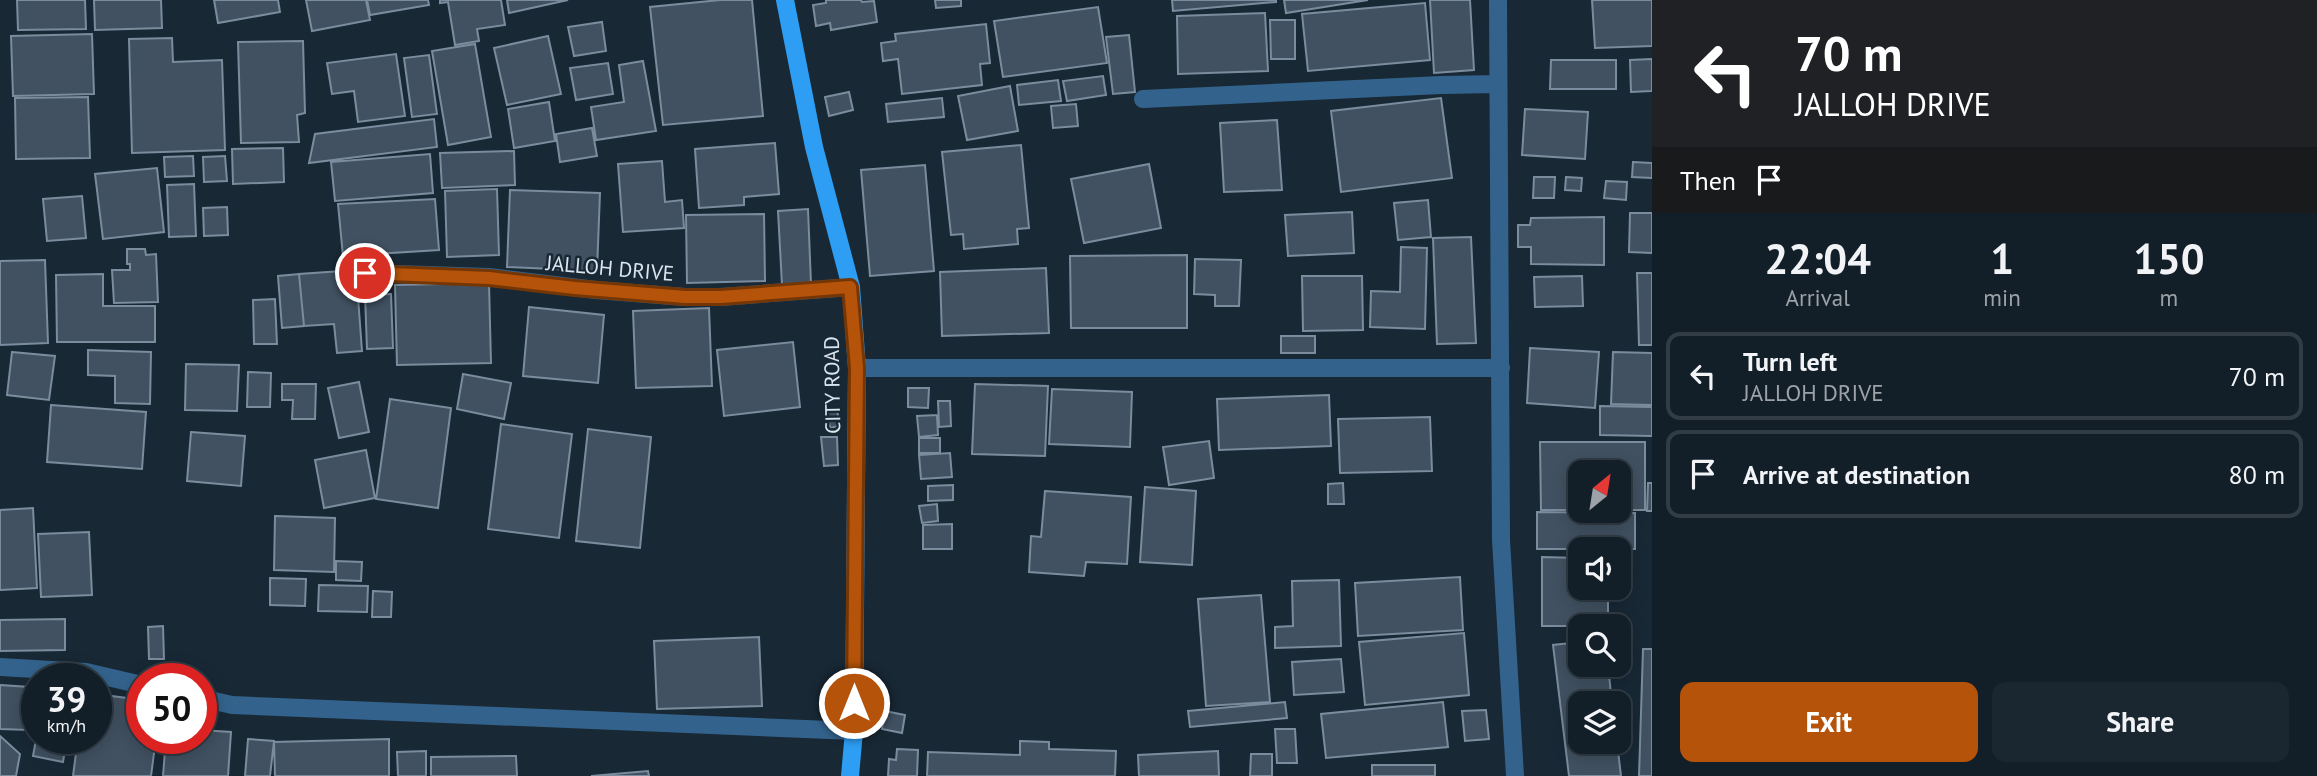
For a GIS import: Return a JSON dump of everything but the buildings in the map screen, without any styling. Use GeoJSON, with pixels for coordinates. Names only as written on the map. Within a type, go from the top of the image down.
{"type":"FeatureCollection","features":[{"type":"Feature","properties":{"kind":"main road","name":"CITY ROAD"},"geometry":{"type":"LineString","coordinates":[[785,0],[814,147],[850,287],[857,368],[854,731],[850,776]]}},
{"type":"Feature","properties":{"kind":"street"},"geometry":{"type":"LineString","coordinates":[[1498,0],[1501,540],[1515,776]]}},
{"type":"Feature","properties":{"kind":"street"},"geometry":{"type":"LineString","coordinates":[[1143,99],[1498,84]]}},
{"type":"Feature","properties":{"kind":"street","name":"JALLOH DRIVE"},"geometry":{"type":"LineString","coordinates":[[365,273],[489,278],[685,297],[721,297],[850,287]]}},
{"type":"Feature","properties":{"kind":"street"},"geometry":{"type":"LineString","coordinates":[[857,368],[1501,368]]}},
{"type":"Feature","properties":{"kind":"street"},"geometry":{"type":"LineString","coordinates":[[0,667],[86,672],[126,681]]}},
{"type":"Feature","properties":{"kind":"street"},"geometry":{"type":"LineString","coordinates":[[217,702],[232,705],[854,731]]}},
{"type":"Feature","properties":{"kind":"route"},"geometry":{"type":"LineString","coordinates":[[365,273],[489,278],[685,297],[721,297],[850,287],[857,368],[854,703]]}}]}
